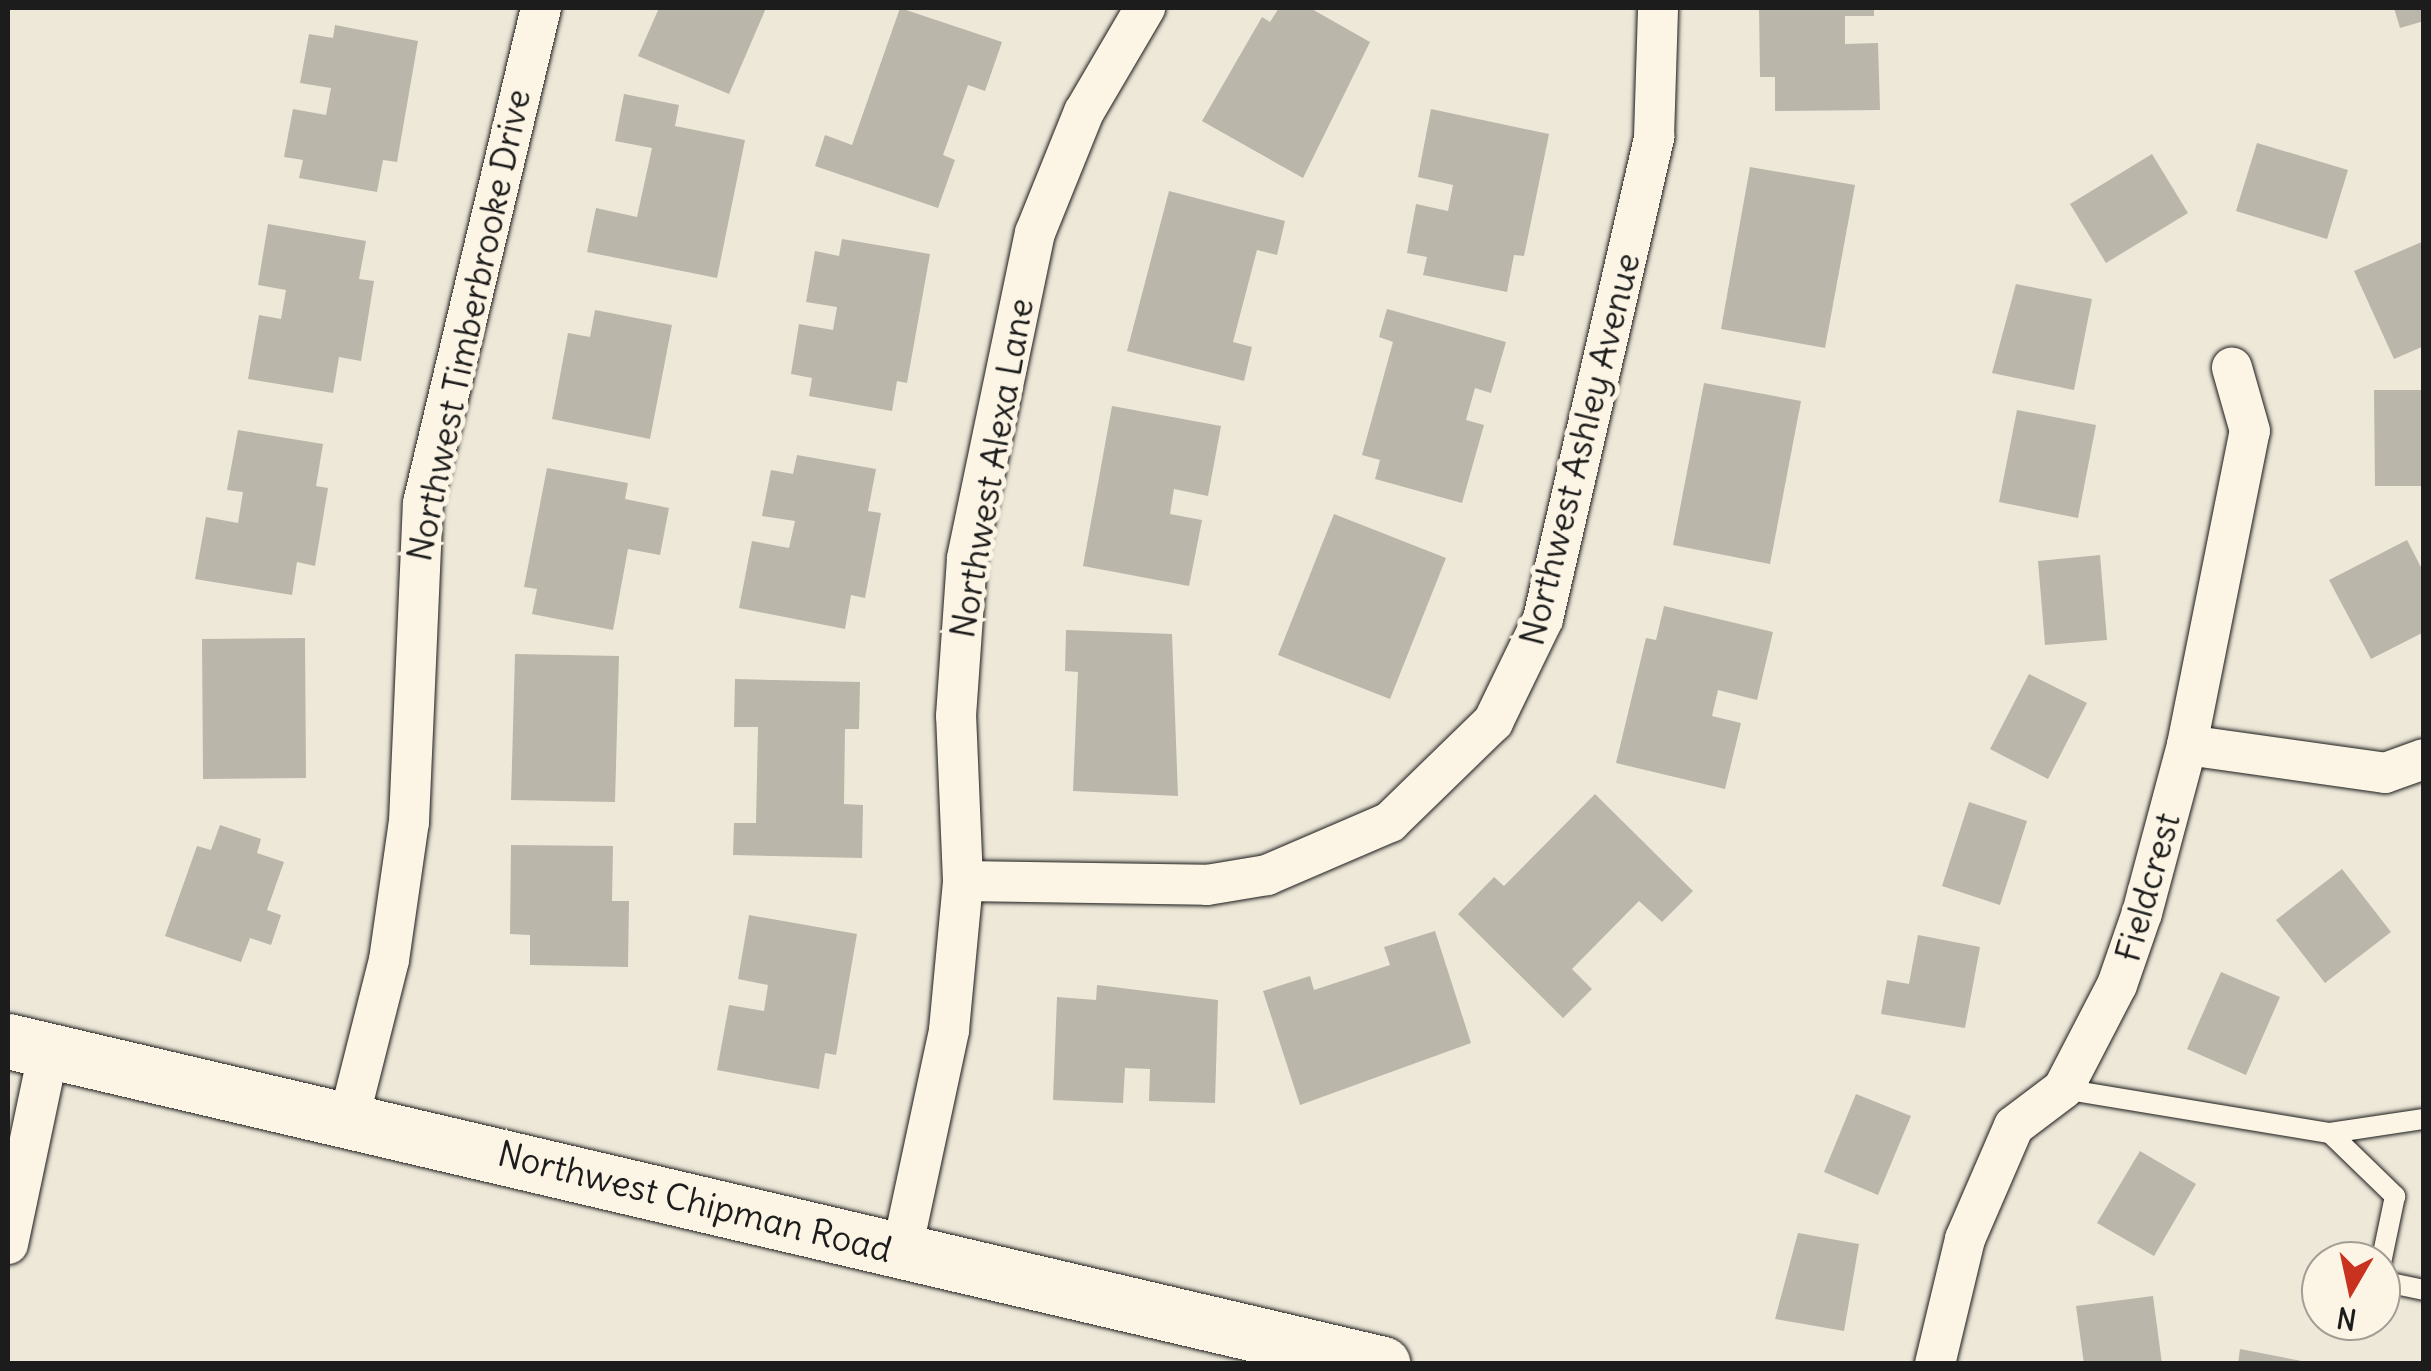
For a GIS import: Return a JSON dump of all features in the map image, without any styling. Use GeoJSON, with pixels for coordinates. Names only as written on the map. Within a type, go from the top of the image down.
{"type":"FeatureCollection","features":[{"type":"Feature","properties":{"kind":"main road","name":"Northwest Chipman Road"},"geometry":{"type":"LineString","coordinates":[[28,1046],[350,1118],[1383,1364]]}},
{"type":"Feature","properties":{"kind":"street","name":"Northwest Timberbrooke Drive"},"geometry":{"type":"LineString","coordinates":[[350,1118],[389,960],[408,822],[423,503],[541,8]]}},
{"type":"Feature","properties":{"kind":"street","name":"Northwest Alexa Lane"},"geometry":{"type":"LineString","coordinates":[[902,1250],[949,1030],[963,881],[956,716],[967,558],[1036,233],[1084,112],[1145,8]]}},
{"type":"Feature","properties":{"kind":"street","name":"Northwest Ashley Avenue"},"geometry":{"type":"LineString","coordinates":[[963,881],[1206,885],[1268,876],[1390,822],[1493,722],[1548,600],[1654,137],[1658,8]]}},
{"type":"Feature","properties":{"kind":"street","name":"Fieldcrest"},"geometry":{"type":"LineString","coordinates":[[1934,1364],[1965,1239],[2014,1126],[2063,1089],[2117,986],[2188,745],[2250,431],[2232,368]]}},
{"type":"Feature","properties":{"kind":"street"},"geometry":{"type":"LineString","coordinates":[[2188,745],[2385,772],[2424,759]]}},
{"type":"Feature","properties":{"kind":"street"},"geometry":{"type":"LineString","coordinates":[[8,1244],[28,1046]]}},
{"type":"Feature","properties":{"kind":"lane"},"geometry":{"type":"LineString","coordinates":[[2063,1089],[2330,1134],[2424,1119]]}},
{"type":"Feature","properties":{"kind":"lane"},"geometry":{"type":"LineString","coordinates":[[2330,1134],[2395,1196],[2386,1241]]}},
{"type":"Feature","properties":{"kind":"building"},"geometry":{"type":"Polygon","coordinates":[[[659,8],[766,8],[729,94],[638,56],[659,8]]]}},
{"type":"Feature","properties":{"kind":"building"},"geometry":{"type":"Polygon","coordinates":[[[900,8],[1002,42],[985,91],[968,85],[943,155],[955,160],[938,208],[815,166],[825,135],[852,145],[900,8]]]}},
{"type":"Feature","properties":{"kind":"building"},"geometry":{"type":"Polygon","coordinates":[[[1279,8],[1310,8],[1370,42],[1303,178],[1202,121],[1262,17],[1270,22],[1279,8]]]}},
{"type":"Feature","properties":{"kind":"building"},"geometry":{"type":"Polygon","coordinates":[[[1759,8],[1874,8],[1874,16],[1845,16],[1845,44],[1878,43],[1880,110],[1775,111],[1775,77],[1760,77],[1759,8]]]}},
{"type":"Feature","properties":{"kind":"building"},"geometry":{"type":"Polygon","coordinates":[[[2394,8],[2424,8],[2424,21],[2400,28],[2394,8]]]}},
{"type":"Feature","properties":{"kind":"building"},"geometry":{"type":"Polygon","coordinates":[[[335,25],[418,41],[397,162],[383,160],[377,192],[299,178],[303,160],[284,157],[293,109],[326,115],[331,88],[300,83],[309,34],[333,38],[335,25]]]}},
{"type":"Feature","properties":{"kind":"building"},"geometry":{"type":"Polygon","coordinates":[[[624,94],[679,105],[675,126],[745,140],[717,278],[587,252],[596,208],[637,217],[652,148],[615,141],[624,94]]]}},
{"type":"Feature","properties":{"kind":"building"},"geometry":{"type":"Polygon","coordinates":[[[1431,109],[1549,134],[1524,256],[1514,255],[1507,292],[1423,275],[1427,257],[1407,253],[1416,204],[1448,211],[1453,185],[1418,177],[1431,109]]]}},
{"type":"Feature","properties":{"kind":"building"},"geometry":{"type":"Polygon","coordinates":[[[2257,143],[2348,170],[2327,239],[2236,211],[2257,143]]]}},
{"type":"Feature","properties":{"kind":"building"},"geometry":{"type":"Polygon","coordinates":[[[2152,154],[2188,213],[2106,263],[2070,204],[2152,154]]]}},
{"type":"Feature","properties":{"kind":"building"},"geometry":{"type":"Polygon","coordinates":[[[1750,167],[1855,185],[1825,348],[1721,329],[1750,167]]]}},
{"type":"Feature","properties":{"kind":"building"},"geometry":{"type":"Polygon","coordinates":[[[1169,191],[1285,221],[1277,255],[1257,250],[1233,342],[1252,347],[1244,381],[1127,351],[1169,191]]]}},
{"type":"Feature","properties":{"kind":"building"},"geometry":{"type":"Polygon","coordinates":[[[268,224],[366,241],[359,279],[374,281],[361,361],[339,357],[333,393],[248,379],[259,315],[281,319],[286,290],[258,285],[268,224]]]}},
{"type":"Feature","properties":{"kind":"building"},"geometry":{"type":"Polygon","coordinates":[[[842,239],[930,254],[907,383],[897,381],[892,411],[809,396],[812,378],[791,374],[799,324],[833,330],[837,307],[806,302],[815,251],[839,256],[842,239]]]}},
{"type":"Feature","properties":{"kind":"building"},"geometry":{"type":"Polygon","coordinates":[[[2424,241],[2424,346],[2394,359],[2354,271],[2424,241]]]}},
{"type":"Feature","properties":{"kind":"building"},"geometry":{"type":"Polygon","coordinates":[[[2016,284],[2092,299],[2074,390],[1992,373],[2016,284]]]}},
{"type":"Feature","properties":{"kind":"building"},"geometry":{"type":"Polygon","coordinates":[[[1387,309],[1506,342],[1491,393],[1475,388],[1466,420],[1484,425],[1462,503],[1375,479],[1380,460],[1362,455],[1393,342],[1379,337],[1387,309]]]}},
{"type":"Feature","properties":{"kind":"building"},"geometry":{"type":"Polygon","coordinates":[[[595,310],[672,325],[650,439],[552,419],[568,333],[590,337],[595,310]]]}},
{"type":"Feature","properties":{"kind":"building"},"geometry":{"type":"Polygon","coordinates":[[[1704,383],[1801,401],[1770,564],[1673,545],[1704,383]]]}},
{"type":"Feature","properties":{"kind":"building"},"geometry":{"type":"Polygon","coordinates":[[[2374,390],[2424,390],[2424,486],[2375,486],[2374,390]]]}},
{"type":"Feature","properties":{"kind":"building"},"geometry":{"type":"Polygon","coordinates":[[[1112,406],[1221,426],[1208,496],[1174,489],[1170,514],[1202,520],[1189,586],[1083,566],[1112,406]]]}},
{"type":"Feature","properties":{"kind":"building"},"geometry":{"type":"Polygon","coordinates":[[[2017,410],[2096,425],[2078,518],[1999,502],[2017,410]]]}},
{"type":"Feature","properties":{"kind":"building"},"geometry":{"type":"Polygon","coordinates":[[[238,430],[323,444],[316,486],[328,488],[315,566],[297,562],[292,595],[195,579],[206,517],[238,523],[243,492],[227,490],[238,430]]]}},
{"type":"Feature","properties":{"kind":"building"},"geometry":{"type":"Polygon","coordinates":[[[797,455],[876,469],[868,511],[881,513],[865,598],[851,595],[845,629],[739,608],[752,541],[789,548],[795,521],[762,516],[771,470],[793,474],[797,455]]]}},
{"type":"Feature","properties":{"kind":"building"},"geometry":{"type":"Polygon","coordinates":[[[547,468],[628,483],[625,499],[669,508],[660,555],[628,549],[613,630],[532,614],[537,589],[524,587],[547,468]]]}},
{"type":"Feature","properties":{"kind":"building"},"geometry":{"type":"Polygon","coordinates":[[[1334,514],[1446,558],[1390,699],[1278,655],[1334,514]]]}},
{"type":"Feature","properties":{"kind":"building"},"geometry":{"type":"Polygon","coordinates":[[[2407,540],[2424,573],[2424,632],[2371,659],[2329,580],[2407,540]]]}},
{"type":"Feature","properties":{"kind":"building"},"geometry":{"type":"Polygon","coordinates":[[[2100,555],[2107,640],[2045,645],[2038,561],[2100,555]]]}},
{"type":"Feature","properties":{"kind":"building"},"geometry":{"type":"Polygon","coordinates":[[[1664,606],[1773,632],[1757,700],[1718,690],[1712,716],[1741,723],[1725,789],[1616,763],[1646,638],[1656,640],[1664,606]]]}},
{"type":"Feature","properties":{"kind":"building"},"geometry":{"type":"Polygon","coordinates":[[[1066,630],[1172,634],[1178,796],[1073,791],[1078,672],[1065,671],[1066,630]]]}},
{"type":"Feature","properties":{"kind":"building"},"geometry":{"type":"Polygon","coordinates":[[[305,638],[306,778],[203,779],[202,639],[305,638]]]}},
{"type":"Feature","properties":{"kind":"building"},"geometry":{"type":"Polygon","coordinates":[[[515,654],[619,656],[615,802],[511,800],[515,654]]]}},
{"type":"Feature","properties":{"kind":"building"},"geometry":{"type":"Polygon","coordinates":[[[2029,674],[2087,703],[2048,779],[1990,749],[2029,674]]]}},
{"type":"Feature","properties":{"kind":"building"},"geometry":{"type":"Polygon","coordinates":[[[735,679],[860,682],[859,729],[845,729],[844,804],[863,805],[862,858],[733,855],[734,823],[756,823],[758,727],[734,727],[735,679]]]}},
{"type":"Feature","properties":{"kind":"building"},"geometry":{"type":"Polygon","coordinates":[[[1595,794],[1693,891],[1662,922],[1639,901],[1572,969],[1592,989],[1563,1018],[1458,914],[1494,877],[1504,886],[1595,794]]]}},
{"type":"Feature","properties":{"kind":"building"},"geometry":{"type":"Polygon","coordinates":[[[1969,802],[2027,821],[2000,905],[1942,886],[1969,802]]]}},
{"type":"Feature","properties":{"kind":"building"},"geometry":{"type":"Polygon","coordinates":[[[220,825],[261,839],[257,853],[284,862],[267,910],[281,915],[271,945],[250,938],[241,962],[165,936],[197,846],[211,850],[220,825]]]}},
{"type":"Feature","properties":{"kind":"building"},"geometry":{"type":"Polygon","coordinates":[[[511,845],[613,846],[612,901],[629,901],[628,967],[530,965],[530,935],[510,934],[511,845]]]}},
{"type":"Feature","properties":{"kind":"building"},"geometry":{"type":"Polygon","coordinates":[[[2342,869],[2391,932],[2325,983],[2276,920],[2342,869]]]}},
{"type":"Feature","properties":{"kind":"building"},"geometry":{"type":"Polygon","coordinates":[[[749,915],[857,934],[836,1055],[825,1053],[819,1089],[717,1070],[729,1005],[764,1011],[768,985],[738,979],[749,915]]]}},
{"type":"Feature","properties":{"kind":"building"},"geometry":{"type":"Polygon","coordinates":[[[1435,931],[1471,1043],[1300,1105],[1263,991],[1310,976],[1314,990],[1390,965],[1384,947],[1435,931]]]}},
{"type":"Feature","properties":{"kind":"building"},"geometry":{"type":"Polygon","coordinates":[[[1918,935],[1980,947],[1965,1028],[1881,1014],[1887,980],[1909,984],[1918,935]]]}},
{"type":"Feature","properties":{"kind":"building"},"geometry":{"type":"Polygon","coordinates":[[[2221,972],[2280,997],[2246,1075],[2187,1049],[2221,972]]]}},
{"type":"Feature","properties":{"kind":"building"},"geometry":{"type":"Polygon","coordinates":[[[1097,985],[1218,1000],[1215,1103],[1149,1101],[1150,1069],[1125,1068],[1123,1103],[1053,1100],[1057,997],[1096,1000],[1097,985]]]}},
{"type":"Feature","properties":{"kind":"building"},"geometry":{"type":"Polygon","coordinates":[[[1856,1094],[1911,1116],[1878,1195],[1824,1172],[1856,1094]]]}},
{"type":"Feature","properties":{"kind":"building"},"geometry":{"type":"Polygon","coordinates":[[[2140,1151],[2196,1184],[2154,1256],[2097,1223],[2140,1151]]]}},
{"type":"Feature","properties":{"kind":"building"},"geometry":{"type":"Polygon","coordinates":[[[1798,1233],[1859,1244],[1844,1331],[1775,1319],[1798,1233]]]}},
{"type":"Feature","properties":{"kind":"building"},"geometry":{"type":"Polygon","coordinates":[[[2153,1296],[2162,1364],[2084,1364],[2076,1306],[2153,1296]]]}},
{"type":"Feature","properties":{"kind":"building"},"geometry":{"type":"Polygon","coordinates":[[[2240,1349],[2307,1362],[2307,1364],[2238,1364],[2240,1349]]]}}]}
